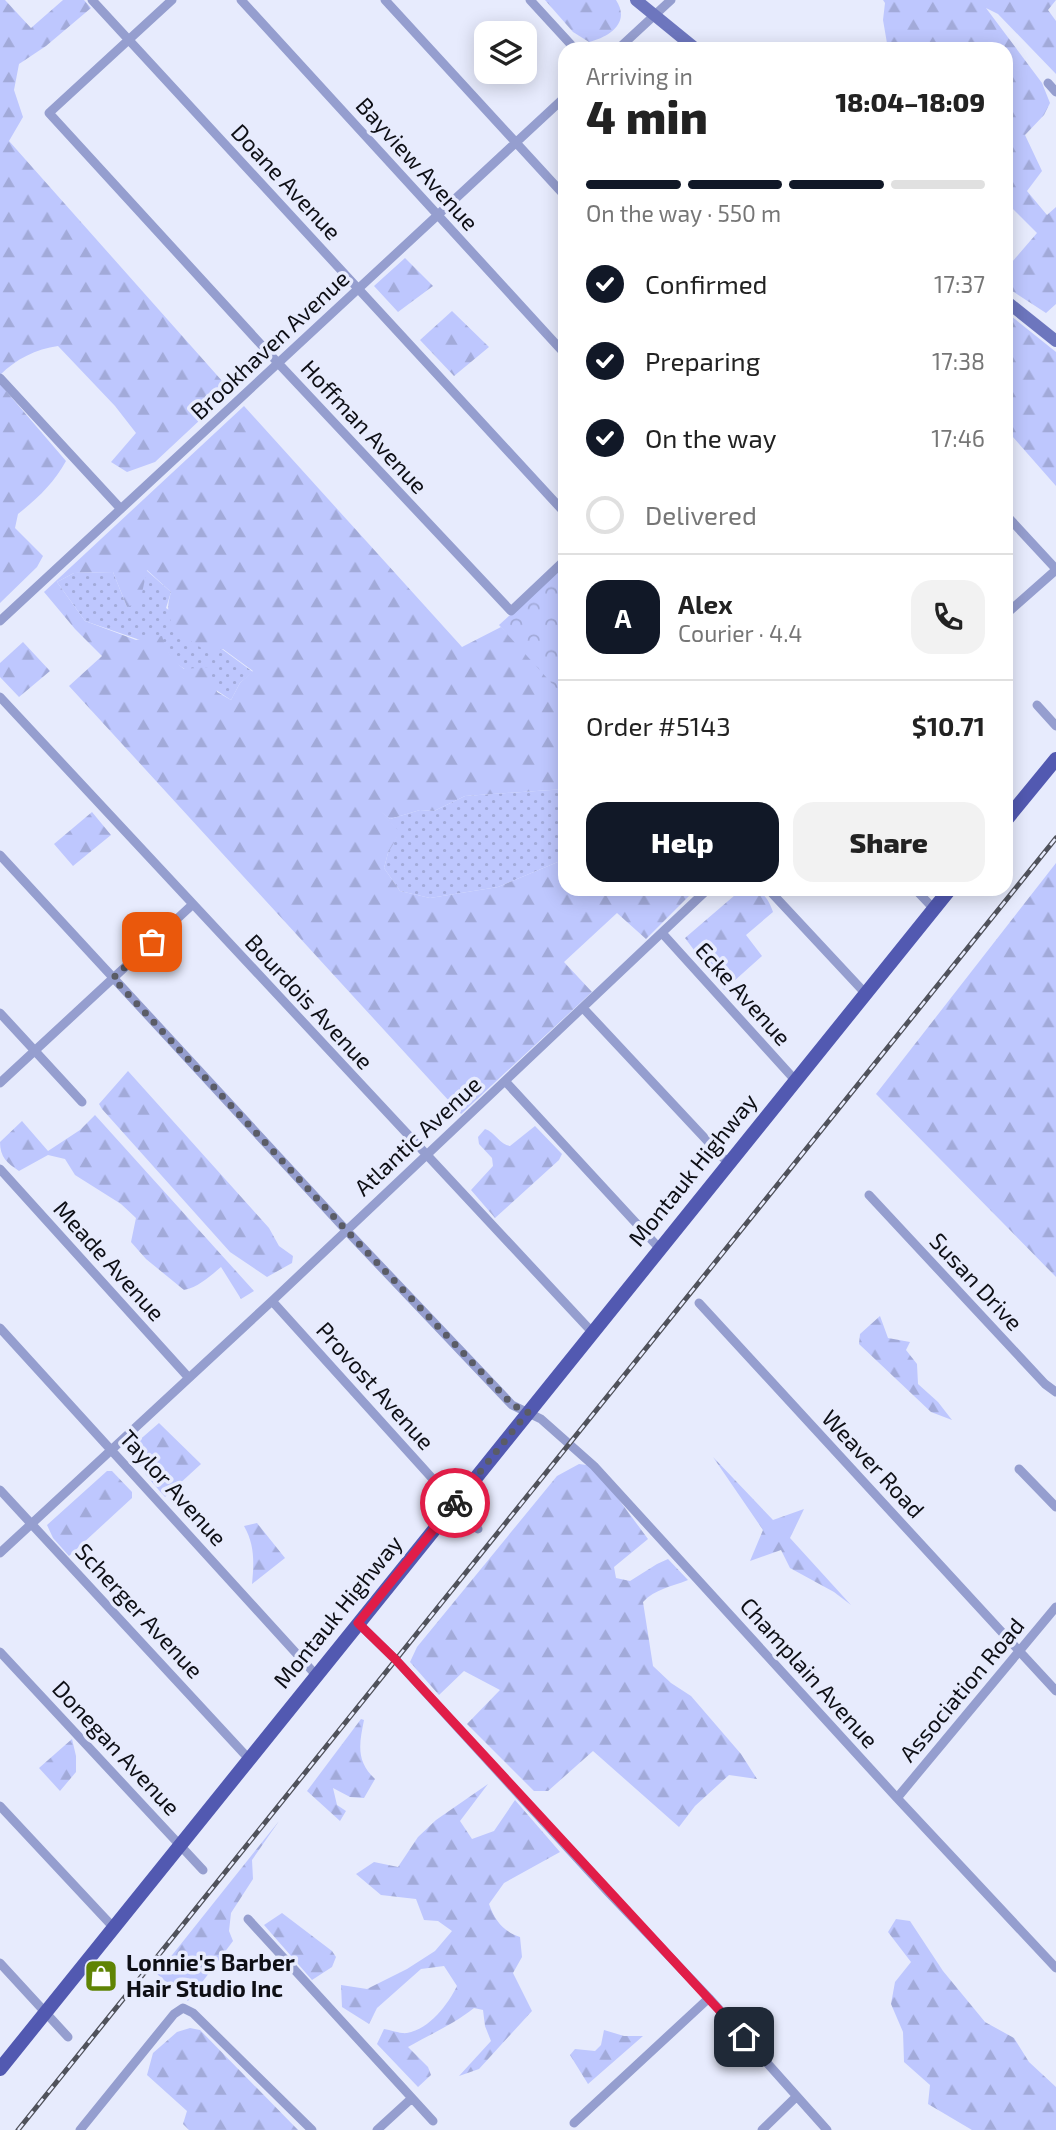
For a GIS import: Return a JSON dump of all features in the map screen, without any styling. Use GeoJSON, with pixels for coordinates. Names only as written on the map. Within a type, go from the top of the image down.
{"type":"FeatureCollection","features":[{"type":"Feature","properties":{"kind":"main road"},"geometry":{"type":"LineString","coordinates":[[636,0],[687,42]]}},
{"type":"Feature","properties":{"kind":"main road"},"geometry":{"type":"LineString","coordinates":[[1013,307],[1056,341]]}},
{"type":"Feature","properties":{"kind":"main road"},"geometry":{"type":"LineString","coordinates":[[1013,811],[1056,759]]}},
{"type":"Feature","properties":{"kind":"main road","name":"Montauk Highway"},"geometry":{"type":"LineString","coordinates":[[0,2069],[944,896]]}},
{"type":"Feature","properties":{"kind":"street","name":"Doane Avenue"},"geometry":{"type":"LineString","coordinates":[[92,0],[558,505]]}},
{"type":"Feature","properties":{"kind":"street"},"geometry":{"type":"LineString","coordinates":[[128,40],[172,0]]}},
{"type":"Feature","properties":{"kind":"street","name":"Bayview Avenue"},"geometry":{"type":"LineString","coordinates":[[241,0],[558,346]]}},
{"type":"Feature","properties":{"kind":"street"},"geometry":{"type":"LineString","coordinates":[[385,0],[558,188]]}},
{"type":"Feature","properties":{"kind":"street"},"geometry":{"type":"LineString","coordinates":[[530,0],[569,42]]}},
{"type":"Feature","properties":{"kind":"street"},"geometry":{"type":"LineString","coordinates":[[625,42],[671,0]]}},
{"type":"Feature","properties":{"kind":"street","name":"Hoffman Avenue"},"geometry":{"type":"LineString","coordinates":[[128,40],[49,113],[278,363],[511,611],[558,567]]}},
{"type":"Feature","properties":{"kind":"street"},"geometry":{"type":"LineString","coordinates":[[1048,83],[1056,92]]}},
{"type":"Feature","properties":{"kind":"street","name":"Brookhaven Avenue"},"geometry":{"type":"LineString","coordinates":[[0,621],[558,104]]}},
{"type":"Feature","properties":{"kind":"street"},"geometry":{"type":"LineString","coordinates":[[0,378],[121,509]]}},
{"type":"Feature","properties":{"kind":"street"},"geometry":{"type":"LineString","coordinates":[[1013,522],[1056,569],[1013,608]]}},
{"type":"Feature","properties":{"kind":"street","name":"Bourdois Avenue"},"geometry":{"type":"LineString","coordinates":[[0,697],[592,1332]]}},
{"type":"Feature","properties":{"kind":"street"},"geometry":{"type":"LineString","coordinates":[[1037,705],[1056,726]]}},
{"type":"Feature","properties":{"kind":"street","name":"Champlain Avenue"},"geometry":{"type":"LineString","coordinates":[[0,855],[346,1230],[512,1405],[541,1419],[594,1466],[1056,1968]]}},
{"type":"Feature","properties":{"kind":"street","name":"Atlantic Avenue"},"geometry":{"type":"LineString","coordinates":[[0,1553],[272,1301],[701,896]]}},
{"type":"Feature","properties":{"kind":"street"},"geometry":{"type":"LineString","coordinates":[[775,896],[865,993]]}},
{"type":"Feature","properties":{"kind":"street"},"geometry":{"type":"LineString","coordinates":[[922,896],[934,909]]}},
{"type":"Feature","properties":{"kind":"street"},"geometry":{"type":"LineString","coordinates":[[0,1083],[192,905]]}},
{"type":"Feature","properties":{"kind":"street","name":"Ecke Avenue"},"geometry":{"type":"LineString","coordinates":[[662,933],[795,1080]]}},
{"type":"Feature","properties":{"kind":"street"},"geometry":{"type":"LineString","coordinates":[[583,1008],[728,1163]]}},
{"type":"Feature","properties":{"kind":"street"},"geometry":{"type":"LineString","coordinates":[[0,1013],[82,1102]]}},
{"type":"Feature","properties":{"kind":"street"},"geometry":{"type":"LineString","coordinates":[[505,1081],[660,1249]]}},
{"type":"Feature","properties":{"kind":"street","name":"Meade Avenue"},"geometry":{"type":"LineString","coordinates":[[0,1169],[189,1378]]}},
{"type":"Feature","properties":{"kind":"street","name":"Susan Drive"},"geometry":{"type":"LineString","coordinates":[[869,1195],[1045,1384],[1056,1392]]}},
{"type":"Feature","properties":{"kind":"street","name":"Provost Avenue"},"geometry":{"type":"LineString","coordinates":[[272,1301],[478,1529]]}},
{"type":"Feature","properties":{"kind":"street","name":"Weaver Road"},"geometry":{"type":"LineString","coordinates":[[699,1303],[1056,1691]]}},
{"type":"Feature","properties":{"kind":"street","name":"Taylor Avenue"},"geometry":{"type":"LineString","coordinates":[[0,1328],[316,1675]]}},
{"type":"Feature","properties":{"kind":"street"},"geometry":{"type":"LineString","coordinates":[[1019,1469],[1056,1507]]}},
{"type":"Feature","properties":{"kind":"street","name":"Scherger Avenue"},"geometry":{"type":"LineString","coordinates":[[0,1490],[249,1759]]}},
{"type":"Feature","properties":{"kind":"street","name":"Association Road"},"geometry":{"type":"LineString","coordinates":[[897,1798],[1056,1607]]}},
{"type":"Feature","properties":{"kind":"street"},"geometry":{"type":"LineString","coordinates":[[358,1623],[396,1660],[602,1886],[709,1998],[827,2130]]}},
{"type":"Feature","properties":{"kind":"street","name":"Donegan Avenue"},"geometry":{"type":"LineString","coordinates":[[0,1652],[203,1870]]}},
{"type":"Feature","properties":{"kind":"street"},"geometry":{"type":"LineString","coordinates":[[0,1806],[114,1928]]}},
{"type":"Feature","properties":{"kind":"street"},"geometry":{"type":"LineString","coordinates":[[248,1919],[433,2121]]}},
{"type":"Feature","properties":{"kind":"street"},"geometry":{"type":"LineString","coordinates":[[0,1963],[68,2037]]}},
{"type":"Feature","properties":{"kind":"street"},"geometry":{"type":"LineString","coordinates":[[574,2123],[709,1998]]}},
{"type":"Feature","properties":{"kind":"street"},"geometry":{"type":"LineString","coordinates":[[79,2130],[174,2014],[183,2008],[194,2013],[312,2130]]}},
{"type":"Feature","properties":{"kind":"street"},"geometry":{"type":"LineString","coordinates":[[762,2130],[796,2097]]}},
{"type":"Feature","properties":{"kind":"street"},"geometry":{"type":"LineString","coordinates":[[377,2130],[412,2098]]}},
{"type":"Feature","properties":{"kind":"green space"},"geometry":{"type":"Polygon","coordinates":[[[0,0],[5,0],[31,28],[63,0],[84,0],[91,8],[46,46],[19,64],[14,90],[23,117],[9,141],[231,391],[155,462],[127,472],[111,462],[136,433],[115,406],[58,346],[27,356],[0,375],[0,0]]]}},
{"type":"Feature","properties":{"kind":"green space"},"geometry":{"type":"Polygon","coordinates":[[[545,0],[616,0],[621,16],[616,28],[610,33],[589,42],[573,32],[545,0]]]}},
{"type":"Feature","properties":{"kind":"green space"},"geometry":{"type":"Polygon","coordinates":[[[883,0],[1056,0],[1048,10],[1056,21],[1056,74],[998,14],[986,8],[1011,42],[887,42],[883,20],[883,0]]]}},
{"type":"Feature","properties":{"kind":"green space"},"geometry":{"type":"Polygon","coordinates":[[[1013,44],[1042,83],[1050,103],[1044,115],[1025,135],[1042,171],[1027,191],[1047,215],[1056,207],[1056,304],[1046,313],[1013,292],[1013,261],[1037,233],[1013,209],[1013,44]]]}},
{"type":"Feature","properties":{"kind":"green space"},"geometry":{"type":"Polygon","coordinates":[[[405,258],[433,286],[398,312],[374,286],[405,258]]]}},
{"type":"Feature","properties":{"kind":"green space"},"geometry":{"type":"Polygon","coordinates":[[[452,311],[489,347],[454,376],[420,340],[452,311]]]}},
{"type":"Feature","properties":{"kind":"green space"},"geometry":{"type":"Polygon","coordinates":[[[1013,318],[1056,352],[1056,486],[1013,437],[1013,318]]]}},
{"type":"Feature","properties":{"kind":"green space"},"geometry":{"type":"Polygon","coordinates":[[[0,384],[66,461],[45,490],[18,514],[15,528],[43,556],[37,567],[0,603],[0,384]]]}},
{"type":"Feature","properties":{"kind":"green space"},"geometry":{"type":"Polygon","coordinates":[[[244,406],[462,647],[501,627],[558,684],[558,789],[465,796],[434,811],[420,810],[390,819],[380,811],[400,832],[388,853],[384,868],[400,891],[430,898],[498,887],[558,862],[558,896],[689,896],[646,939],[617,913],[564,962],[592,992],[461,1114],[69,686],[102,656],[44,592],[244,406]],[[147,570],[140,602],[127,607],[113,572],[74,573],[57,582],[85,621],[136,640],[162,636],[165,646],[180,666],[184,669],[209,667],[217,692],[231,700],[240,683],[253,671],[223,649],[209,653],[183,635],[171,622],[168,604],[171,592],[147,570]]]}},
{"type":"Feature","properties":{"kind":"green space"},"geometry":{"type":"Polygon","coordinates":[[[146,570],[171,592],[166,608],[253,672],[240,683],[231,700],[174,662],[166,649],[85,621],[57,582],[74,573],[113,572],[127,607],[146,570]]]}},
{"type":"Feature","properties":{"kind":"green space"},"geometry":{"type":"Polygon","coordinates":[[[558,571],[558,690],[499,625],[558,571]]]}},
{"type":"Feature","properties":{"kind":"green space"},"geometry":{"type":"Polygon","coordinates":[[[23,642],[50,671],[19,697],[0,677],[0,663],[23,642]]]}},
{"type":"Feature","properties":{"kind":"green space"},"geometry":{"type":"Polygon","coordinates":[[[558,789],[558,862],[498,887],[430,898],[400,891],[384,868],[399,832],[372,803],[390,819],[420,810],[434,811],[465,796],[558,789]]]}},
{"type":"Feature","properties":{"kind":"green space"},"geometry":{"type":"Polygon","coordinates":[[[92,812],[111,835],[73,866],[54,844],[92,812]]]}},
{"type":"Feature","properties":{"kind":"green space"},"geometry":{"type":"Polygon","coordinates":[[[1056,863],[1056,1277],[876,1094],[1056,863]]]}},
{"type":"Feature","properties":{"kind":"green space"},"geometry":{"type":"Polygon","coordinates":[[[734,896],[764,896],[773,912],[746,935],[762,956],[724,990],[685,938],[734,896]]]}},
{"type":"Feature","properties":{"kind":"green space"},"geometry":{"type":"Polygon","coordinates":[[[128,1071],[269,1228],[279,1246],[293,1256],[292,1263],[267,1277],[230,1252],[102,1109],[99,1104],[128,1071]]]}},
{"type":"Feature","properties":{"kind":"green space"},"geometry":{"type":"Polygon","coordinates":[[[95,1115],[254,1291],[241,1299],[221,1267],[199,1284],[184,1290],[146,1259],[131,1242],[136,1218],[121,1204],[75,1175],[65,1159],[48,1155],[19,1171],[3,1156],[0,1142],[22,1121],[48,1151],[80,1130],[95,1115]]]}},
{"type":"Feature","properties":{"kind":"green space"},"geometry":{"type":"Polygon","coordinates":[[[535,1126],[562,1154],[559,1160],[495,1218],[471,1190],[493,1166],[492,1158],[479,1144],[478,1137],[485,1129],[510,1146],[535,1126]]]}},
{"type":"Feature","properties":{"kind":"green space"},"geometry":{"type":"Polygon","coordinates":[[[880,1316],[888,1338],[910,1342],[906,1350],[917,1364],[918,1384],[938,1402],[952,1420],[931,1412],[859,1344],[860,1334],[880,1316]]]}},
{"type":"Feature","properties":{"kind":"green space"},"geometry":{"type":"Polygon","coordinates":[[[159,1423],[201,1464],[165,1497],[144,1472],[136,1451],[136,1443],[159,1423]]]}},
{"type":"Feature","properties":{"kind":"green space"},"geometry":{"type":"Polygon","coordinates":[[[713,1457],[773,1520],[804,1509],[790,1538],[851,1605],[834,1592],[790,1568],[781,1550],[750,1561],[763,1530],[713,1457]]]}},
{"type":"Feature","properties":{"kind":"green space"},"geometry":{"type":"Polygon","coordinates":[[[579,1464],[594,1466],[648,1539],[614,1567],[616,1578],[630,1581],[668,1559],[688,1580],[658,1591],[643,1602],[653,1666],[671,1683],[691,1696],[741,1754],[757,1779],[729,1775],[695,1806],[679,1827],[593,1751],[548,1791],[534,1791],[467,1724],[500,1690],[464,1671],[439,1695],[410,1662],[417,1647],[557,1476],[579,1464]]]}},
{"type":"Feature","properties":{"kind":"green space"},"geometry":{"type":"Polygon","coordinates":[[[107,1471],[112,1471],[132,1492],[132,1498],[69,1556],[53,1538],[47,1525],[107,1471]]]}},
{"type":"Feature","properties":{"kind":"green space"},"geometry":{"type":"Polygon","coordinates":[[[257,1523],[285,1558],[252,1584],[253,1554],[244,1526],[257,1523]]]}},
{"type":"Feature","properties":{"kind":"green space"},"geometry":{"type":"Polygon","coordinates":[[[361,1719],[364,1720],[360,1752],[365,1766],[375,1779],[364,1798],[350,1797],[333,1788],[337,1805],[346,1811],[340,1821],[307,1791],[361,1719]]]}},
{"type":"Feature","properties":{"kind":"green space"},"geometry":{"type":"Polygon","coordinates":[[[72,1739],[76,1772],[60,1791],[39,1768],[72,1739]]]}},
{"type":"Feature","properties":{"kind":"green space"},"geometry":{"type":"Polygon","coordinates":[[[488,1784],[460,1821],[472,1839],[494,1831],[515,1800],[560,1852],[504,1883],[489,1904],[500,1925],[520,1937],[522,1957],[513,1973],[532,2011],[479,2069],[459,2076],[491,2041],[483,2010],[474,2008],[408,2047],[428,2067],[431,2075],[418,2087],[377,2044],[384,2029],[405,2033],[415,2031],[431,2021],[443,2008],[457,1986],[444,1966],[421,1969],[377,2008],[369,2024],[342,2007],[341,1985],[367,1989],[435,1951],[452,1931],[438,1921],[424,1920],[416,1899],[381,1895],[356,1874],[374,1862],[398,1867],[418,1837],[436,1820],[488,1784]]]}},
{"type":"Feature","properties":{"kind":"green space"},"geometry":{"type":"Polygon","coordinates":[[[279,1821],[252,1860],[253,1879],[231,1913],[229,1931],[233,1941],[188,2001],[157,1974],[279,1821]]]}},
{"type":"Feature","properties":{"kind":"green space"},"geometry":{"type":"Polygon","coordinates":[[[282,1913],[332,1951],[336,1957],[332,1967],[312,1980],[264,1925],[282,1913]]]}},
{"type":"Feature","properties":{"kind":"green space"},"geometry":{"type":"Polygon","coordinates":[[[896,1919],[910,1921],[943,1971],[985,2022],[1014,2038],[1029,2062],[1056,2087],[1056,2130],[972,2130],[928,2104],[930,2085],[904,2062],[903,2032],[891,2004],[895,1982],[911,1962],[888,1932],[896,1919]]]}},
{"type":"Feature","properties":{"kind":"green space"},"geometry":{"type":"Polygon","coordinates":[[[190,2028],[200,2030],[298,2130],[189,2130],[183,2124],[187,2111],[147,2075],[153,2053],[177,2032],[190,2028]]]}},
{"type":"Feature","properties":{"kind":"green space"},"geometry":{"type":"Polygon","coordinates":[[[604,2030],[624,2036],[643,2036],[588,2084],[570,2055],[575,2049],[595,2051],[601,2045],[604,2030]]]}},
{"type":"Feature","properties":{"kind":"railway"},"geometry":{"type":"LineString","coordinates":[[1013,892],[1056,838]]}},
{"type":"Feature","properties":{"kind":"railway"},"geometry":{"type":"LineString","coordinates":[[18,2130],[1009,896]]}},
{"type":"Feature","properties":{"kind":"way so far"},"geometry":{"type":"LineString","coordinates":[[152,942],[113,978],[512,1405],[528,1412],[455,1503]]}},
{"type":"Feature","properties":{"kind":"place","name":"Lonnie's Barber Hair Studio Inc"},"geometry":{"type":"Point","coordinates":[101,1976]}},
{"type":"Feature","properties":{"kind":"route"},"geometry":{"type":"LineString","coordinates":[[455,1503],[358,1623],[396,1660],[744,2037]]}}]}
